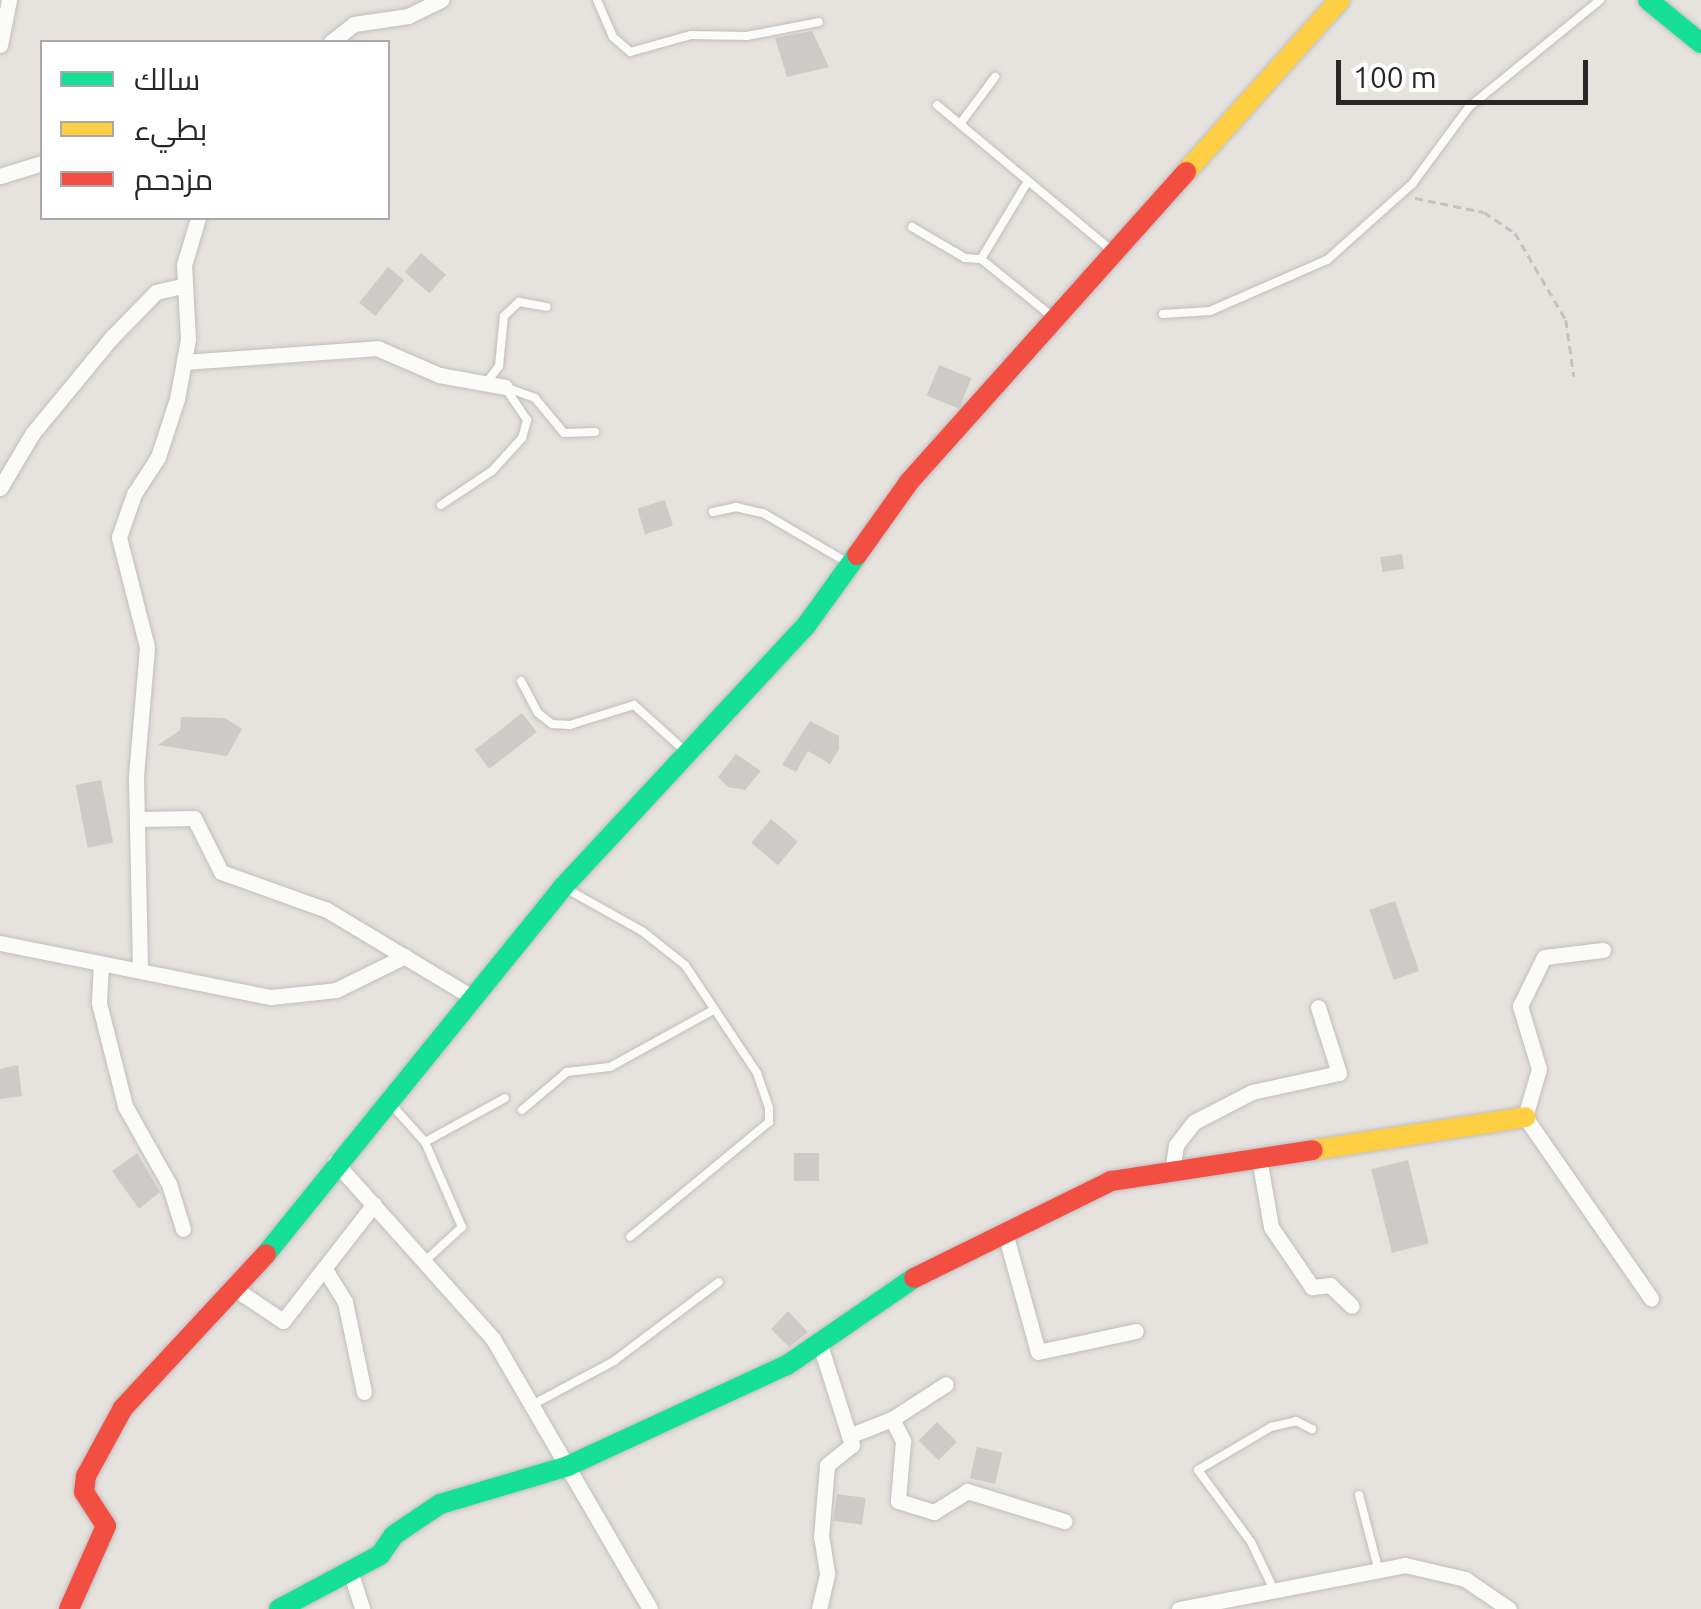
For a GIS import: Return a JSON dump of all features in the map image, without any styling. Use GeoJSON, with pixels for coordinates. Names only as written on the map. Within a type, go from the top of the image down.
{"type":"FeatureCollection","features":[{"type":"Feature","properties":{"kind":"street"},"geometry":{"type":"LineString","coordinates":[[0,45],[9,0]]}},
{"type":"Feature","properties":{"kind":"street"},"geometry":{"type":"LineString","coordinates":[[334,40],[354,24],[408,16],[441,0]]}},
{"type":"Feature","properties":{"kind":"street"},"geometry":{"type":"LineString","coordinates":[[73,1608],[106,1526],[84,1492],[106,1431],[238,1290],[335,1162],[563,887],[805,628],[909,482],[1340,0]]}},
{"type":"Feature","properties":{"kind":"street"},"geometry":{"type":"LineString","coordinates":[[1648,0],[1701,43]]}},
{"type":"Feature","properties":{"kind":"street"},"geometry":{"type":"LineString","coordinates":[[0,176],[40,164]]}},
{"type":"Feature","properties":{"kind":"street"},"geometry":{"type":"LineString","coordinates":[[140,968],[137,745],[147,647],[119,537],[127,508],[158,457],[184,362],[188,328],[182,286],[198,220]]}},
{"type":"Feature","properties":{"kind":"street"},"geometry":{"type":"LineString","coordinates":[[0,488],[32,434],[102,348],[156,292],[182,286]]}},
{"type":"Feature","properties":{"kind":"street"},"geometry":{"type":"LineString","coordinates":[[184,362],[376,348],[403,352],[439,375],[506,387]]}},
{"type":"Feature","properties":{"kind":"street"},"geometry":{"type":"LineString","coordinates":[[139,818],[194,818],[221,872],[313,903],[470,996]]}},
{"type":"Feature","properties":{"kind":"street"},"geometry":{"type":"LineString","coordinates":[[0,943],[140,968],[234,992],[300,996],[363,981],[405,956]]}},
{"type":"Feature","properties":{"kind":"street"},"geometry":{"type":"LineString","coordinates":[[1525,1117],[1539,1068],[1520,1006],[1544,958],[1604,950]]}},
{"type":"Feature","properties":{"kind":"street"},"geometry":{"type":"LineString","coordinates":[[101,964],[99,1002],[124,1106],[173,1192],[183,1230]]}},
{"type":"Feature","properties":{"kind":"street"},"geometry":{"type":"LineString","coordinates":[[1172,1171],[1176,1145],[1194,1122],[1252,1092],[1338,1073],[1318,1007]]}},
{"type":"Feature","properties":{"kind":"street"},"geometry":{"type":"LineString","coordinates":[[279,1609],[380,1555],[394,1535],[440,1504],[568,1466],[820,1345],[920,1274],[1111,1181],[1525,1117]]}},
{"type":"Feature","properties":{"kind":"street"},"geometry":{"type":"LineString","coordinates":[[1525,1117],[1650,1298]]}},
{"type":"Feature","properties":{"kind":"street"},"geometry":{"type":"LineString","coordinates":[[1259,1158],[1271,1227],[1312,1287],[1330,1285],[1352,1306]]}},
{"type":"Feature","properties":{"kind":"street"},"geometry":{"type":"LineString","coordinates":[[335,1162],[492,1339],[650,1609]]}},
{"type":"Feature","properties":{"kind":"street"},"geometry":{"type":"LineString","coordinates":[[238,1290],[282,1320],[374,1204]]}},
{"type":"Feature","properties":{"kind":"street"},"geometry":{"type":"LineString","coordinates":[[1004,1233],[1038,1352],[1136,1332]]}},
{"type":"Feature","properties":{"kind":"street"},"geometry":{"type":"LineString","coordinates":[[324,1268],[346,1302],[364,1392]]}},
{"type":"Feature","properties":{"kind":"street"},"geometry":{"type":"LineString","coordinates":[[819,1609],[827,1574],[820,1537],[827,1465],[852,1444],[820,1345]]}},
{"type":"Feature","properties":{"kind":"street"},"geometry":{"type":"LineString","coordinates":[[849,1436],[892,1419],[946,1384]]}},
{"type":"Feature","properties":{"kind":"street"},"geometry":{"type":"LineString","coordinates":[[892,1419],[902,1441],[898,1502],[934,1512],[967,1491],[1064,1521]]}},
{"type":"Feature","properties":{"kind":"street"},"geometry":{"type":"LineString","coordinates":[[1179,1609],[1378,1568],[1447,1573],[1482,1587],[1509,1609]]}},
{"type":"Feature","properties":{"kind":"street"},"geometry":{"type":"LineString","coordinates":[[350,1572],[362,1609]]}},
{"type":"Feature","properties":{"kind":"lane"},"geometry":{"type":"LineString","coordinates":[[597,0],[613,38],[630,52],[691,35],[747,36],[818,22]]}},
{"type":"Feature","properties":{"kind":"lane"},"geometry":{"type":"LineString","coordinates":[[1163,314],[1210,310],[1327,260],[1399,195],[1470,107],[1600,0]]}},
{"type":"Feature","properties":{"kind":"lane"},"geometry":{"type":"LineString","coordinates":[[960,124],[995,77]]}},
{"type":"Feature","properties":{"kind":"lane"},"geometry":{"type":"LineString","coordinates":[[936,105],[1116,254]]}},
{"type":"Feature","properties":{"kind":"lane"},"geometry":{"type":"LineString","coordinates":[[980,258],[1028,181]]}},
{"type":"Feature","properties":{"kind":"lane"},"geometry":{"type":"LineString","coordinates":[[912,227],[965,258],[980,258],[1057,320]]}},
{"type":"Feature","properties":{"kind":"lane"},"geometry":{"type":"LineString","coordinates":[[487,382],[500,366],[504,316],[519,302],[547,307]]}},
{"type":"Feature","properties":{"kind":"lane"},"geometry":{"type":"LineString","coordinates":[[506,387],[535,398],[564,433],[595,432]]}},
{"type":"Feature","properties":{"kind":"lane"},"geometry":{"type":"LineString","coordinates":[[441,505],[492,471],[522,438],[527,420],[506,387]]}},
{"type":"Feature","properties":{"kind":"lane"},"geometry":{"type":"LineString","coordinates":[[713,512],[736,507],[763,513],[850,564]]}},
{"type":"Feature","properties":{"kind":"lane"},"geometry":{"type":"LineString","coordinates":[[522,681],[544,720],[561,726],[634,705],[688,754]]}},
{"type":"Feature","properties":{"kind":"lane"},"geometry":{"type":"LineString","coordinates":[[563,887],[669,950],[696,980],[712,1012],[757,1072],[770,1122],[630,1237]]}},
{"type":"Feature","properties":{"kind":"lane"},"geometry":{"type":"LineString","coordinates":[[522,1110],[568,1072],[610,1067],[712,1012]]}},
{"type":"Feature","properties":{"kind":"lane"},"geometry":{"type":"LineString","coordinates":[[425,1142],[504,1098]]}},
{"type":"Feature","properties":{"kind":"lane"},"geometry":{"type":"LineString","coordinates":[[387,1099],[425,1142],[462,1227],[426,1261]]}},
{"type":"Feature","properties":{"kind":"lane"},"geometry":{"type":"LineString","coordinates":[[532,1406],[614,1360],[719,1282]]}},
{"type":"Feature","properties":{"kind":"lane"},"geometry":{"type":"LineString","coordinates":[[1273,1588],[1250,1542],[1198,1470],[1271,1427],[1296,1421],[1312,1429]]}},
{"type":"Feature","properties":{"kind":"lane"},"geometry":{"type":"LineString","coordinates":[[1359,1495],[1378,1568]]}},
{"type":"Feature","properties":{"kind":"path"},"geometry":{"type":"LineString","coordinates":[[1399,195],[1484,212],[1515,234],[1566,320],[1574,376]]}},
{"type":"Feature","properties":{"kind":"building"},"geometry":{"type":"Polygon","coordinates":[[[812,31],[829,67],[787,77],[775,38],[812,31]]]}},
{"type":"Feature","properties":{"kind":"building"},"geometry":{"type":"Polygon","coordinates":[[[421,253],[446,275],[430,294],[405,272],[421,253]]]}},
{"type":"Feature","properties":{"kind":"building"},"geometry":{"type":"Polygon","coordinates":[[[388,267],[404,280],[375,316],[359,303],[388,267]]]}},
{"type":"Feature","properties":{"kind":"building"},"geometry":{"type":"Polygon","coordinates":[[[939,365],[971,378],[959,409],[927,396],[939,365]]]}},
{"type":"Feature","properties":{"kind":"building"},"geometry":{"type":"Polygon","coordinates":[[[665,500],[673,526],[645,534],[637,508],[665,500]]]}},
{"type":"Feature","properties":{"kind":"building"},"geometry":{"type":"Polygon","coordinates":[[[1402,554],[1404,569],[1382,572],[1380,557],[1402,554]]]}},
{"type":"Feature","properties":{"kind":"building"},"geometry":{"type":"Polygon","coordinates":[[[522,713],[537,732],[489,769],[475,750],[522,713]]]}},
{"type":"Feature","properties":{"kind":"building"},"geometry":{"type":"Polygon","coordinates":[[[181,717],[225,718],[242,729],[227,756],[158,745],[180,730],[181,717]]]}},
{"type":"Feature","properties":{"kind":"building"},"geometry":{"type":"Polygon","coordinates":[[[810,721],[839,736],[839,749],[830,764],[808,751],[796,772],[782,765],[810,721]]]}},
{"type":"Feature","properties":{"kind":"building"},"geometry":{"type":"Polygon","coordinates":[[[736,754],[761,771],[745,790],[728,787],[718,777],[736,754]]]}},
{"type":"Feature","properties":{"kind":"building"},"geometry":{"type":"Polygon","coordinates":[[[101,780],[113,843],[88,848],[75,785],[101,780]]]}},
{"type":"Feature","properties":{"kind":"building"},"geometry":{"type":"Polygon","coordinates":[[[771,819],[798,841],[778,865],[751,843],[771,819]]]}},
{"type":"Feature","properties":{"kind":"building"},"geometry":{"type":"Polygon","coordinates":[[[1395,901],[1419,971],[1394,980],[1369,910],[1395,901]]]}},
{"type":"Feature","properties":{"kind":"building"},"geometry":{"type":"Polygon","coordinates":[[[18,1065],[22,1096],[0,1099],[0,1069],[18,1065]]]}},
{"type":"Feature","properties":{"kind":"building"},"geometry":{"type":"Polygon","coordinates":[[[137,1153],[160,1192],[139,1209],[112,1171],[137,1153]]]}},
{"type":"Feature","properties":{"kind":"building"},"geometry":{"type":"Polygon","coordinates":[[[794,1153],[819,1153],[819,1181],[794,1181],[794,1153]]]}},
{"type":"Feature","properties":{"kind":"building"},"geometry":{"type":"Polygon","coordinates":[[[1408,1160],[1429,1243],[1392,1253],[1371,1169],[1408,1160]]]}},
{"type":"Feature","properties":{"kind":"building"},"geometry":{"type":"Polygon","coordinates":[[[788,1311],[808,1332],[789,1347],[771,1329],[788,1311]]]}},
{"type":"Feature","properties":{"kind":"building"},"geometry":{"type":"Polygon","coordinates":[[[937,1422],[957,1442],[938,1460],[919,1440],[937,1422]]]}},
{"type":"Feature","properties":{"kind":"building"},"geometry":{"type":"Polygon","coordinates":[[[977,1447],[1002,1453],[995,1484],[970,1478],[977,1447]]]}},
{"type":"Feature","properties":{"kind":"building"},"geometry":{"type":"Polygon","coordinates":[[[837,1494],[866,1498],[862,1525],[833,1521],[837,1494]]]}},
{"type":"Feature","properties":{"kind":"traffic: fast"},"geometry":{"type":"LineString","coordinates":[[1648,0],[1701,43]]}},
{"type":"Feature","properties":{"kind":"traffic: fast"},"geometry":{"type":"LineString","coordinates":[[266,1254],[563,887],[805,627],[857,555]]}},
{"type":"Feature","properties":{"kind":"traffic: fast"},"geometry":{"type":"LineString","coordinates":[[279,1609],[380,1555],[394,1535],[440,1504],[568,1466],[787,1365],[914,1278]]}},
{"type":"Feature","properties":{"kind":"traffic: slow"},"geometry":{"type":"LineString","coordinates":[[1186,172],[1340,0]]}},
{"type":"Feature","properties":{"kind":"traffic: slow"},"geometry":{"type":"LineString","coordinates":[[1313,1150],[1525,1117]]}},
{"type":"Feature","properties":{"kind":"traffic: jam"},"geometry":{"type":"LineString","coordinates":[[857,555],[909,482],[1186,172]]}},
{"type":"Feature","properties":{"kind":"traffic: jam"},"geometry":{"type":"LineString","coordinates":[[914,1278],[1111,1181],[1313,1150]]}},
{"type":"Feature","properties":{"kind":"traffic: jam"},"geometry":{"type":"LineString","coordinates":[[69,1609],[106,1526],[84,1492],[86,1476],[123,1408],[266,1254]]}}]}
